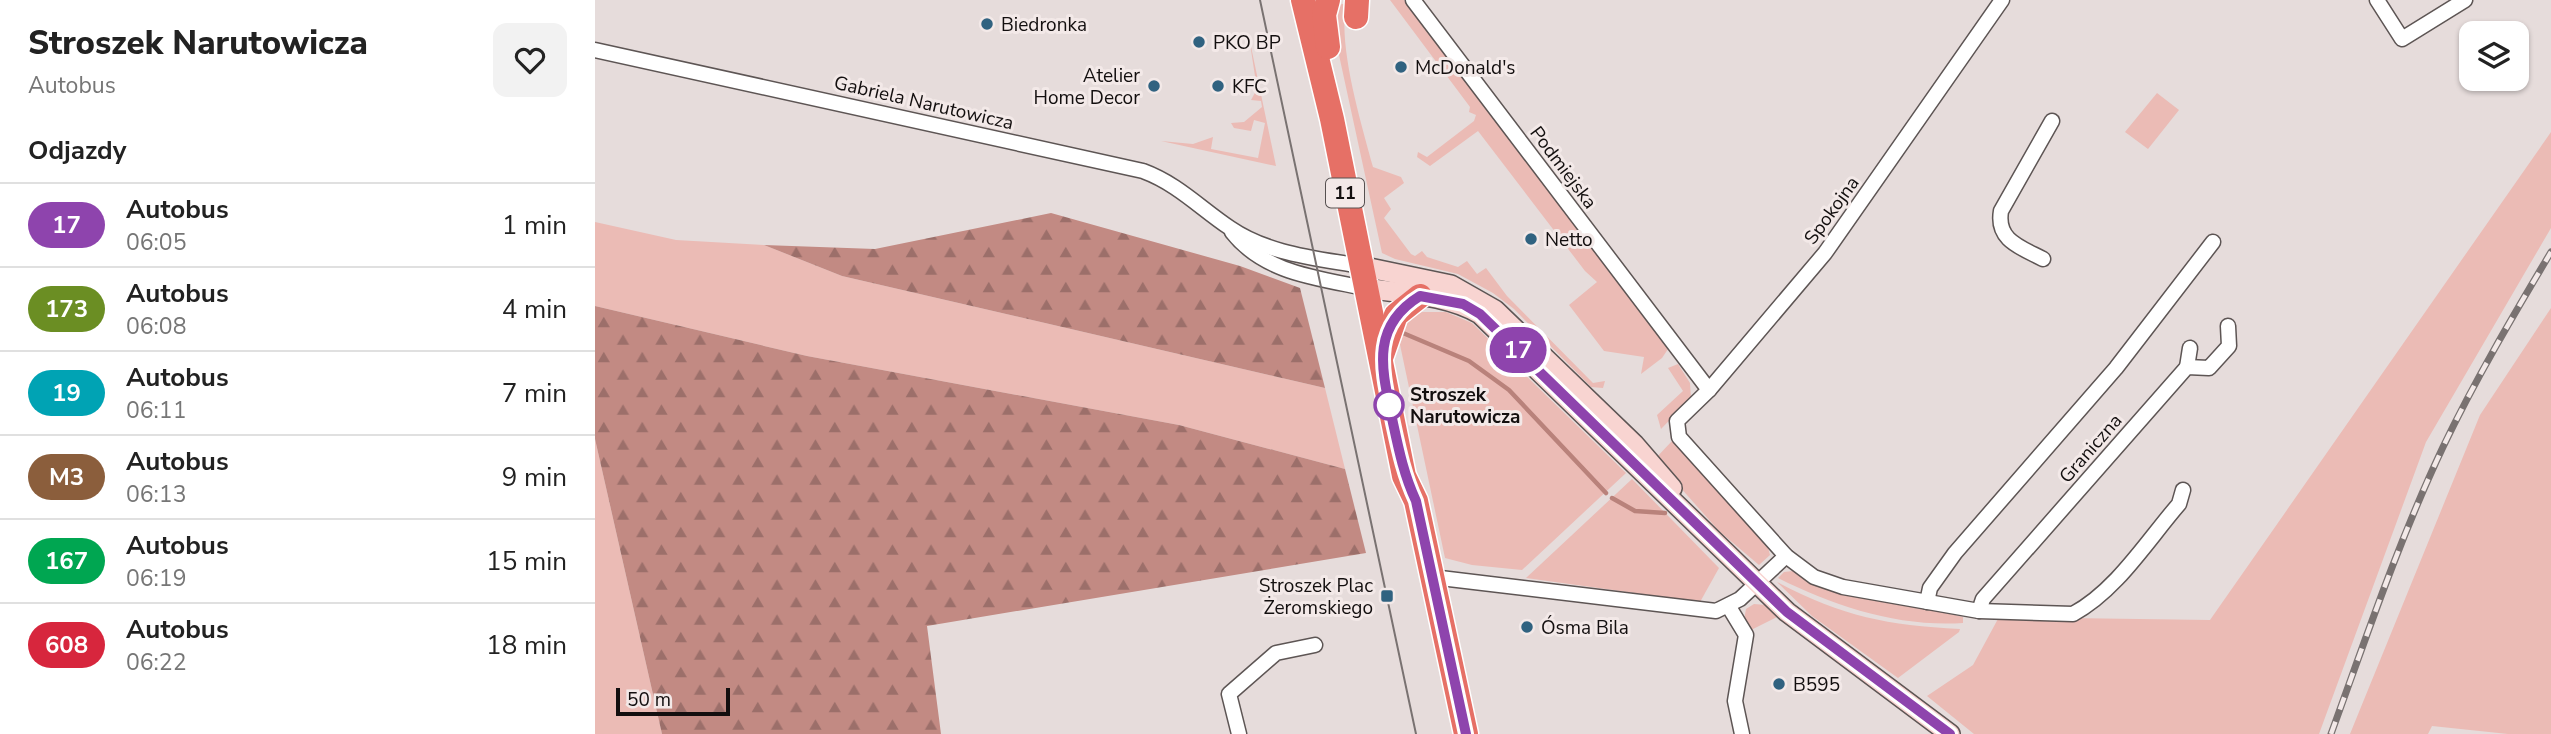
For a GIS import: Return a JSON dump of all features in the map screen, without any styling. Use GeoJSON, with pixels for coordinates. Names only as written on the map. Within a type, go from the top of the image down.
{"type":"FeatureCollection","features":[{"type":"Feature","properties":{"kind":"highway","name":"11"},"geometry":{"type":"LineString","coordinates":[[1303,0],[1332,120],[1404,476],[1416,501],[1466,734]]}},
{"type":"Feature","properties":{"kind":"highway"},"geometry":{"type":"LineString","coordinates":[[1328,0],[1324,27],[1337,88],[1332,120]]}},
{"type":"Feature","properties":{"kind":"highway"},"geometry":{"type":"LineString","coordinates":[[1380,362],[1396,315],[1420,296]]}},
{"type":"Feature","properties":{"kind":"highway","name":"11"},"geometry":{"type":"LineString","coordinates":[[1404,476],[1402,503],[1451,734]]}},
{"type":"Feature","properties":{"kind":"street","name":"Podmiejska"},"geometry":{"type":"LineString","coordinates":[[1413,0],[1709,390]]}},
{"type":"Feature","properties":{"kind":"street","name":"Spokojna"},"geometry":{"type":"LineString","coordinates":[[1786,556],[1679,437],[1677,421],[1709,390],[1825,253],[2002,0]]}},
{"type":"Feature","properties":{"kind":"street"},"geometry":{"type":"LineString","coordinates":[[2377,0],[2402,39],[2465,0]]}},
{"type":"Feature","properties":{"kind":"street","name":"Gabriela Narutowicza"},"geometry":{"type":"LineString","coordinates":[[595,50],[1143,172],[1179,188],[1229,228],[1275,251],[1362,277]]}},
{"type":"Feature","properties":{"kind":"street"},"geometry":{"type":"LineString","coordinates":[[2043,259],[2002,234],[1999,223],[2001,211],[2052,121]]}},
{"type":"Feature","properties":{"kind":"street","name":"Gabriela Narutowicza"},"geometry":{"type":"LineString","coordinates":[[1229,228],[1247,251],[1274,266],[1362,277]]}},
{"type":"Feature","properties":{"kind":"street"},"geometry":{"type":"LineString","coordinates":[[1927,602],[1930,588],[1955,553],[2116,368],[2213,242]]}},
{"type":"Feature","properties":{"kind":"street"},"geometry":{"type":"LineString","coordinates":[[1362,277],[1420,296],[1463,304],[1480,314],[1757,583],[1825,643],[1943,732]]}},
{"type":"Feature","properties":{"kind":"street"},"geometry":{"type":"LineString","coordinates":[[1362,277],[1451,285],[1495,310],[1634,444],[1709,536]]}},
{"type":"Feature","properties":{"kind":"street"},"geometry":{"type":"LineString","coordinates":[[2190,348],[2187,367],[2209,368],[2229,346],[2228,326]]}},
{"type":"Feature","properties":{"kind":"street","name":"Graniczna"},"geometry":{"type":"LineString","coordinates":[[1979,611],[1983,598],[2187,367]]}},
{"type":"Feature","properties":{"kind":"street"},"geometry":{"type":"LineString","coordinates":[[1433,578],[1704,611],[1729,607],[1786,556],[1799,568],[1834,584],[1979,611],[2073,614],[2115,579],[2179,504],[2183,490]]}},
{"type":"Feature","properties":{"kind":"street"},"geometry":{"type":"LineString","coordinates":[[1729,607],[1746,635],[1735,701],[1742,734]]}},
{"type":"Feature","properties":{"kind":"street"},"geometry":{"type":"LineString","coordinates":[[1239,734],[1229,694],[1276,653],[1315,645]]}},
{"type":"Feature","properties":{"kind":"shaded area"},"geometry":{"type":"Polygon","coordinates":[[[1390,0],[1404,0],[1668,349],[1662,358],[1641,374],[1644,357],[1604,351],[1569,305],[1597,282],[1585,271],[1478,131],[1430,166],[1417,157],[1418,152],[1427,157],[1474,121],[1476,115],[1469,112],[1470,107],[1390,0]]]}},
{"type":"Feature","properties":{"kind":"shaded area"},"geometry":{"type":"Polygon","coordinates":[[[1346,3],[1344,21],[1348,63],[1373,167],[1401,177],[1404,183],[1384,198],[1391,209],[1384,218],[1415,256],[1422,251],[1427,257],[1458,267],[1467,261],[1477,274],[1486,268],[1507,296],[1593,383],[1605,381],[1603,388],[1591,387],[1514,309],[1493,293],[1458,274],[1395,259],[1382,253],[1334,32],[1339,5],[1346,3]]]}},
{"type":"Feature","properties":{"kind":"shaded area"},"geometry":{"type":"Polygon","coordinates":[[[1249,37],[1276,166],[1161,141],[1193,144],[1213,137],[1211,149],[1258,158],[1265,123],[1254,120],[1251,131],[1234,128],[1231,123],[1244,122],[1262,107],[1261,101],[1251,100],[1257,89],[1249,37]]]}},
{"type":"Feature","properties":{"kind":"shaded area"},"geometry":{"type":"Polygon","coordinates":[[[2157,93],[2179,110],[2148,149],[2125,132],[2157,93]]]}},
{"type":"Feature","properties":{"kind":"shaded area"},"geometry":{"type":"Polygon","coordinates":[[[2551,132],[2551,228],[2426,442],[2319,734],[1974,734],[1927,696],[1973,665],[1999,617],[2210,620],[2551,132]]]}},
{"type":"Feature","properties":{"kind":"shaded area"},"geometry":{"type":"Polygon","coordinates":[[[595,222],[676,240],[764,245],[842,276],[1325,388],[1345,469],[1179,425],[807,356],[595,306],[595,222]]]}},
{"type":"Feature","properties":{"kind":"shaded area"},"geometry":{"type":"Polygon","coordinates":[[[2551,308],[2551,734],[2508,734],[2432,726],[2428,734],[2350,734],[2480,415],[2551,308]]]}},
{"type":"Feature","properties":{"kind":"shaded area"},"geometry":{"type":"Polygon","coordinates":[[[1422,312],[1446,312],[1472,323],[1626,473],[1522,570],[1472,565],[1445,558],[1399,340],[1403,322],[1422,312]]]}},
{"type":"Feature","properties":{"kind":"shaded area"},"geometry":{"type":"Polygon","coordinates":[[[1678,364],[1690,383],[1691,398],[1661,429],[1657,415],[1683,391],[1668,368],[1678,364]]]}},
{"type":"Feature","properties":{"kind":"shaded area"},"geometry":{"type":"Polygon","coordinates":[[[595,439],[662,734],[595,734],[595,439]]]}},
{"type":"Feature","properties":{"kind":"shaded area"},"geometry":{"type":"Polygon","coordinates":[[[1672,441],[1767,544],[1770,555],[1759,565],[1719,531],[1655,459],[1672,441]]]}},
{"type":"Feature","properties":{"kind":"shaded area"},"geometry":{"type":"Polygon","coordinates":[[[1632,479],[1719,568],[1700,602],[1526,578],[1632,479]]]}},
{"type":"Feature","properties":{"kind":"shaded area"},"geometry":{"type":"Polygon","coordinates":[[[1793,571],[1838,591],[1963,617],[1963,623],[1915,622],[1845,606],[1778,578],[1784,572],[1793,571]]]}},
{"type":"Feature","properties":{"kind":"shaded area"},"geometry":{"type":"Polygon","coordinates":[[[1777,582],[1823,604],[1866,617],[1910,625],[1960,629],[1898,678],[1812,616],[1777,582]]]}},
{"type":"Feature","properties":{"kind":"shaded area"},"geometry":{"type":"Polygon","coordinates":[[[1754,604],[1766,605],[1779,616],[1749,631],[1744,620],[1746,609],[1754,604]]]}},
{"type":"Feature","properties":{"kind":"green space"},"geometry":{"type":"Polygon","coordinates":[[[1051,213],[1240,266],[1300,288],[1325,388],[842,276],[764,245],[875,249],[1051,213]]]}},
{"type":"Feature","properties":{"kind":"green space"},"geometry":{"type":"Polygon","coordinates":[[[595,306],[807,356],[1179,425],[1345,469],[1366,553],[927,626],[941,734],[662,734],[595,439],[595,306]]]}},
{"type":"Feature","properties":{"kind":"waterway"},"geometry":{"type":"LineString","coordinates":[[1403,333],[1469,361],[1509,390],[1606,493]]}},
{"type":"Feature","properties":{"kind":"waterway"},"geometry":{"type":"LineString","coordinates":[[1612,498],[1635,511],[1665,513]]}},
{"type":"Feature","properties":{"kind":"tram line"},"geometry":{"type":"LineString","coordinates":[[1260,0],[1416,734]]}},
{"type":"Feature","properties":{"kind":"railway"},"geometry":{"type":"LineString","coordinates":[[2331,734],[2397,553],[2427,482],[2481,373],[2551,252]]}},
{"type":"Feature","properties":{"kind":"bus line","name":"17"},"geometry":{"type":"LineString","coordinates":[[1466,734],[1416,501],[1404,476],[1380,362],[1391,323],[1406,304],[1420,296],[1463,304],[1480,314],[1787,612],[1950,734]]}},
{"type":"Feature","properties":{"kind":"place","name":"Biedronka"},"geometry":{"type":"Point","coordinates":[987,24]}},
{"type":"Feature","properties":{"kind":"place","name":"PKO BP"},"geometry":{"type":"Point","coordinates":[1199,42]}},
{"type":"Feature","properties":{"kind":"place","name":"McDonald's"},"geometry":{"type":"Point","coordinates":[1401,67]}},
{"type":"Feature","properties":{"kind":"place","name":"Atelier Home Decor"},"geometry":{"type":"Point","coordinates":[1154,86]}},
{"type":"Feature","properties":{"kind":"place","name":"KFC"},"geometry":{"type":"Point","coordinates":[1218,86]}},
{"type":"Feature","properties":{"kind":"place","name":"Netto"},"geometry":{"type":"Point","coordinates":[1531,239]}},
{"type":"Feature","properties":{"kind":"place","name":"Stroszek Narutowicza"},"geometry":{"type":"Point","coordinates":[1389,405]}},
{"type":"Feature","properties":{"kind":"place","name":"Stroszek Plac Żeromskiego"},"geometry":{"type":"Point","coordinates":[1387,596]}},
{"type":"Feature","properties":{"kind":"place","name":"Ósma Bila"},"geometry":{"type":"Point","coordinates":[1527,627]}},
{"type":"Feature","properties":{"kind":"place","name":"B595"},"geometry":{"type":"Point","coordinates":[1779,684]}}]}
